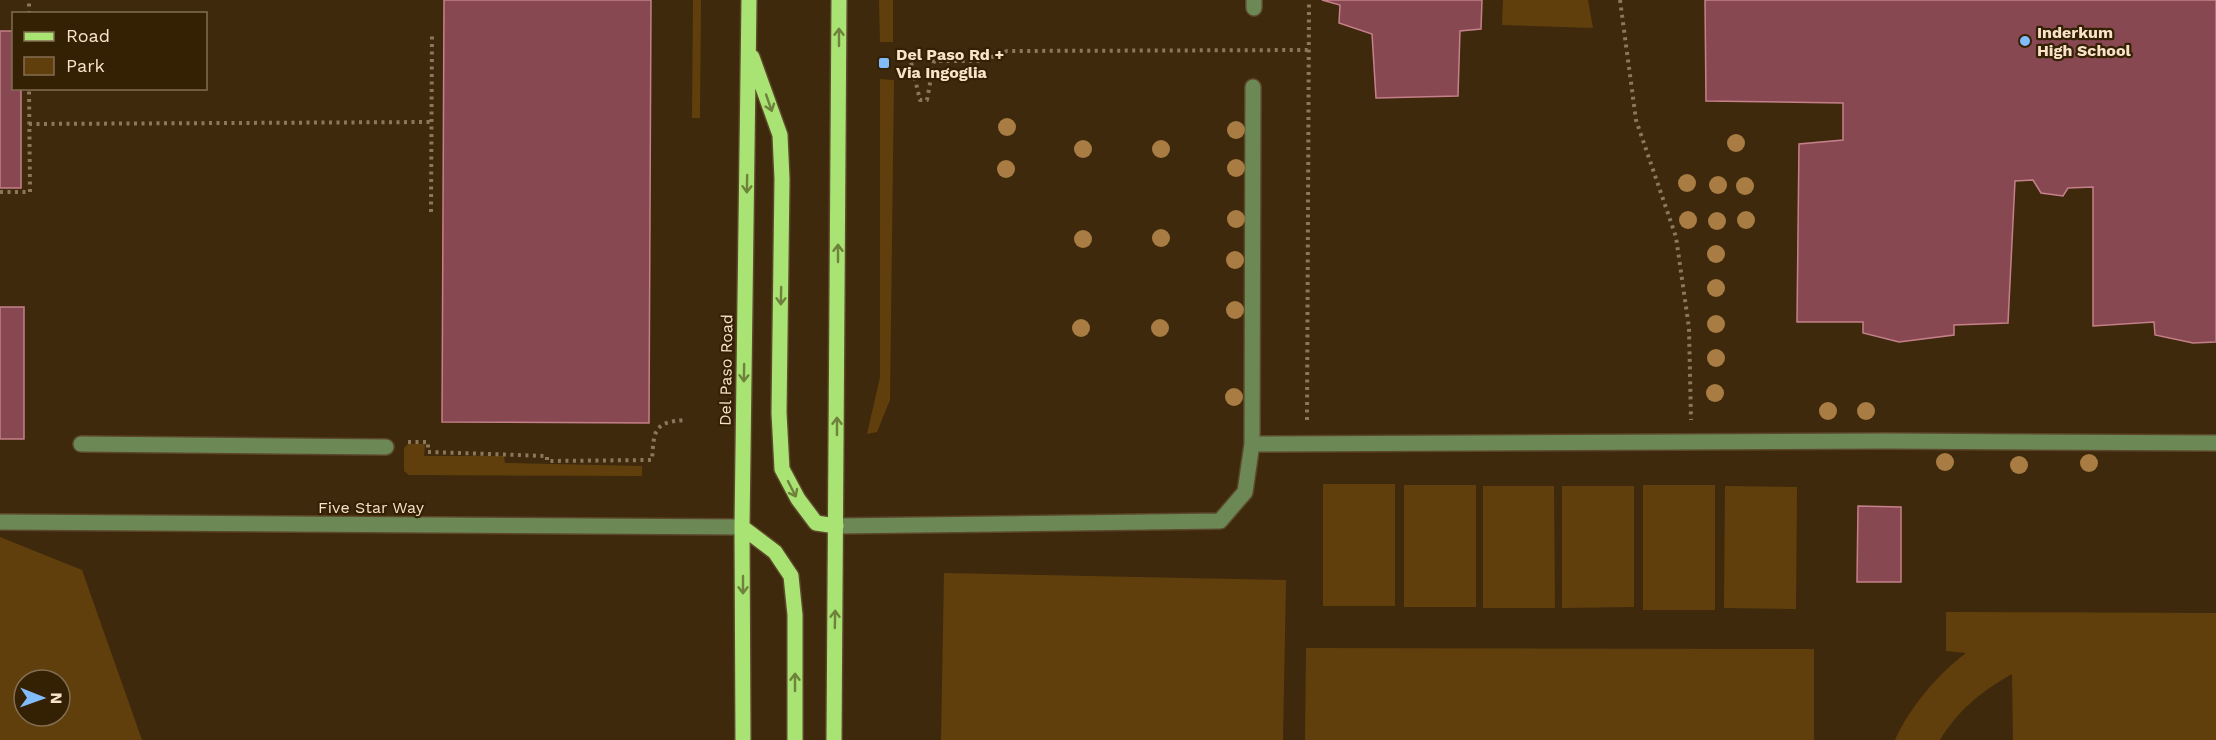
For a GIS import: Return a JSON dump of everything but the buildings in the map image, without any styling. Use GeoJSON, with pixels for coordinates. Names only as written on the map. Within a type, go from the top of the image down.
{"type":"FeatureCollection","features":[{"type":"Feature","properties":{"kind":"main road","name":"Del Paso Road"},"geometry":{"type":"LineString","coordinates":[[743,740],[742,527],[749,0]]}},
{"type":"Feature","properties":{"kind":"main road"},"geometry":{"type":"LineString","coordinates":[[834,740],[839,0]]}},
{"type":"Feature","properties":{"kind":"main road"},"geometry":{"type":"LineString","coordinates":[[748,48],[780,135],[782,179],[779,413],[783,469],[798,499],[816,523],[836,526]]}},
{"type":"Feature","properties":{"kind":"main road"},"geometry":{"type":"LineString","coordinates":[[742,527],[775,552],[791,576],[795,615],[795,740]]}},
{"type":"Feature","properties":{"kind":"street"},"geometry":{"type":"LineString","coordinates":[[836,526],[1220,521],[1245,492],[1252,444],[1253,87]]}},
{"type":"Feature","properties":{"kind":"street"},"geometry":{"type":"LineString","coordinates":[[1252,444],[2216,443]]}},
{"type":"Feature","properties":{"kind":"street"},"geometry":{"type":"LineString","coordinates":[[81,444],[386,447]]}},
{"type":"Feature","properties":{"kind":"street","name":"Five Star Way"},"geometry":{"type":"LineString","coordinates":[[0,522],[742,527]]}},
{"type":"Feature","properties":{"kind":"path"},"geometry":{"type":"LineString","coordinates":[[1307,444],[1309,0]]}},
{"type":"Feature","properties":{"kind":"path"},"geometry":{"type":"LineString","coordinates":[[1620,0],[1636,120],[1676,237],[1689,328],[1691,442]]}},
{"type":"Feature","properties":{"kind":"path"},"geometry":{"type":"LineString","coordinates":[[431,212],[432,33]]}},
{"type":"Feature","properties":{"kind":"path"},"geometry":{"type":"LineString","coordinates":[[900,57],[910,58],[920,100],[927,100],[934,61],[982,61],[1007,51],[1309,50]]}},
{"type":"Feature","properties":{"kind":"path"},"geometry":{"type":"LineString","coordinates":[[0,192],[30,192],[29,90]]}},
{"type":"Feature","properties":{"kind":"path"},"geometry":{"type":"LineString","coordinates":[[29,124],[431,122]]}},
{"type":"Feature","properties":{"kind":"path"},"geometry":{"type":"LineString","coordinates":[[407,442],[428,442],[428,452],[547,456],[547,461],[652,460],[653,436],[660,425],[669,421],[685,420]]}},
{"type":"Feature","properties":{"kind":"green space"},"geometry":{"type":"Polygon","coordinates":[[[693,0],[701,0],[700,118],[692,118],[693,0]]]}},
{"type":"Feature","properties":{"kind":"green space"},"geometry":{"type":"Polygon","coordinates":[[[879,0],[893,0],[893,42],[880,42],[879,0]]]}},
{"type":"Feature","properties":{"kind":"green space"},"geometry":{"type":"Polygon","coordinates":[[[1503,0],[1588,0],[1593,28],[1502,25],[1503,0]]]}},
{"type":"Feature","properties":{"kind":"green space"},"geometry":{"type":"Polygon","coordinates":[[[880,79],[894,80],[890,400],[877,432],[867,434],[880,377],[880,79]]]}},
{"type":"Feature","properties":{"kind":"green space"},"geometry":{"type":"Polygon","coordinates":[[[408,444],[425,444],[424,456],[504,456],[505,463],[642,466],[642,476],[409,475],[404,471],[404,448],[408,444]]]}},
{"type":"Feature","properties":{"kind":"green space"},"geometry":{"type":"Polygon","coordinates":[[[1323,484],[1395,484],[1395,606],[1323,606],[1323,484]]]}},
{"type":"Feature","properties":{"kind":"green space"},"geometry":{"type":"Polygon","coordinates":[[[1404,485],[1476,485],[1476,607],[1404,607],[1404,485]]]}},
{"type":"Feature","properties":{"kind":"green space"},"geometry":{"type":"Polygon","coordinates":[[[1643,485],[1715,485],[1715,610],[1643,610],[1643,485]]]}},
{"type":"Feature","properties":{"kind":"green space"},"geometry":{"type":"Polygon","coordinates":[[[1483,486],[1554,486],[1555,608],[1483,608],[1483,486]]]}},
{"type":"Feature","properties":{"kind":"green space"},"geometry":{"type":"Polygon","coordinates":[[[1562,486],[1634,486],[1634,607],[1562,608],[1562,486]]]}},
{"type":"Feature","properties":{"kind":"green space"},"geometry":{"type":"Polygon","coordinates":[[[1725,486],[1797,487],[1796,609],[1724,608],[1725,486]]]}},
{"type":"Feature","properties":{"kind":"green space"},"geometry":{"type":"Polygon","coordinates":[[[0,537],[82,570],[142,740],[0,740],[0,537]]]}},
{"type":"Feature","properties":{"kind":"green space"},"geometry":{"type":"Polygon","coordinates":[[[944,573],[1286,580],[1283,740],[941,740],[944,573]]]}},
{"type":"Feature","properties":{"kind":"green space"},"geometry":{"type":"Polygon","coordinates":[[[1946,612],[2216,613],[2216,740],[2013,740],[2012,674],[1963,710],[1940,740],[1895,740],[1925,692],[1966,653],[1946,651],[1946,612]]]}},
{"type":"Feature","properties":{"kind":"green space"},"geometry":{"type":"Polygon","coordinates":[[[1306,648],[1814,649],[1814,740],[1305,740],[1306,648]]]}},
{"type":"Feature","properties":{"kind":"place","name":"Inderkum High School"},"geometry":{"type":"Point","coordinates":[2025,41]}},
{"type":"Feature","properties":{"kind":"place","name":"Del Paso Rd + Via Ingoglia"},"geometry":{"type":"Point","coordinates":[884,63]}}]}
